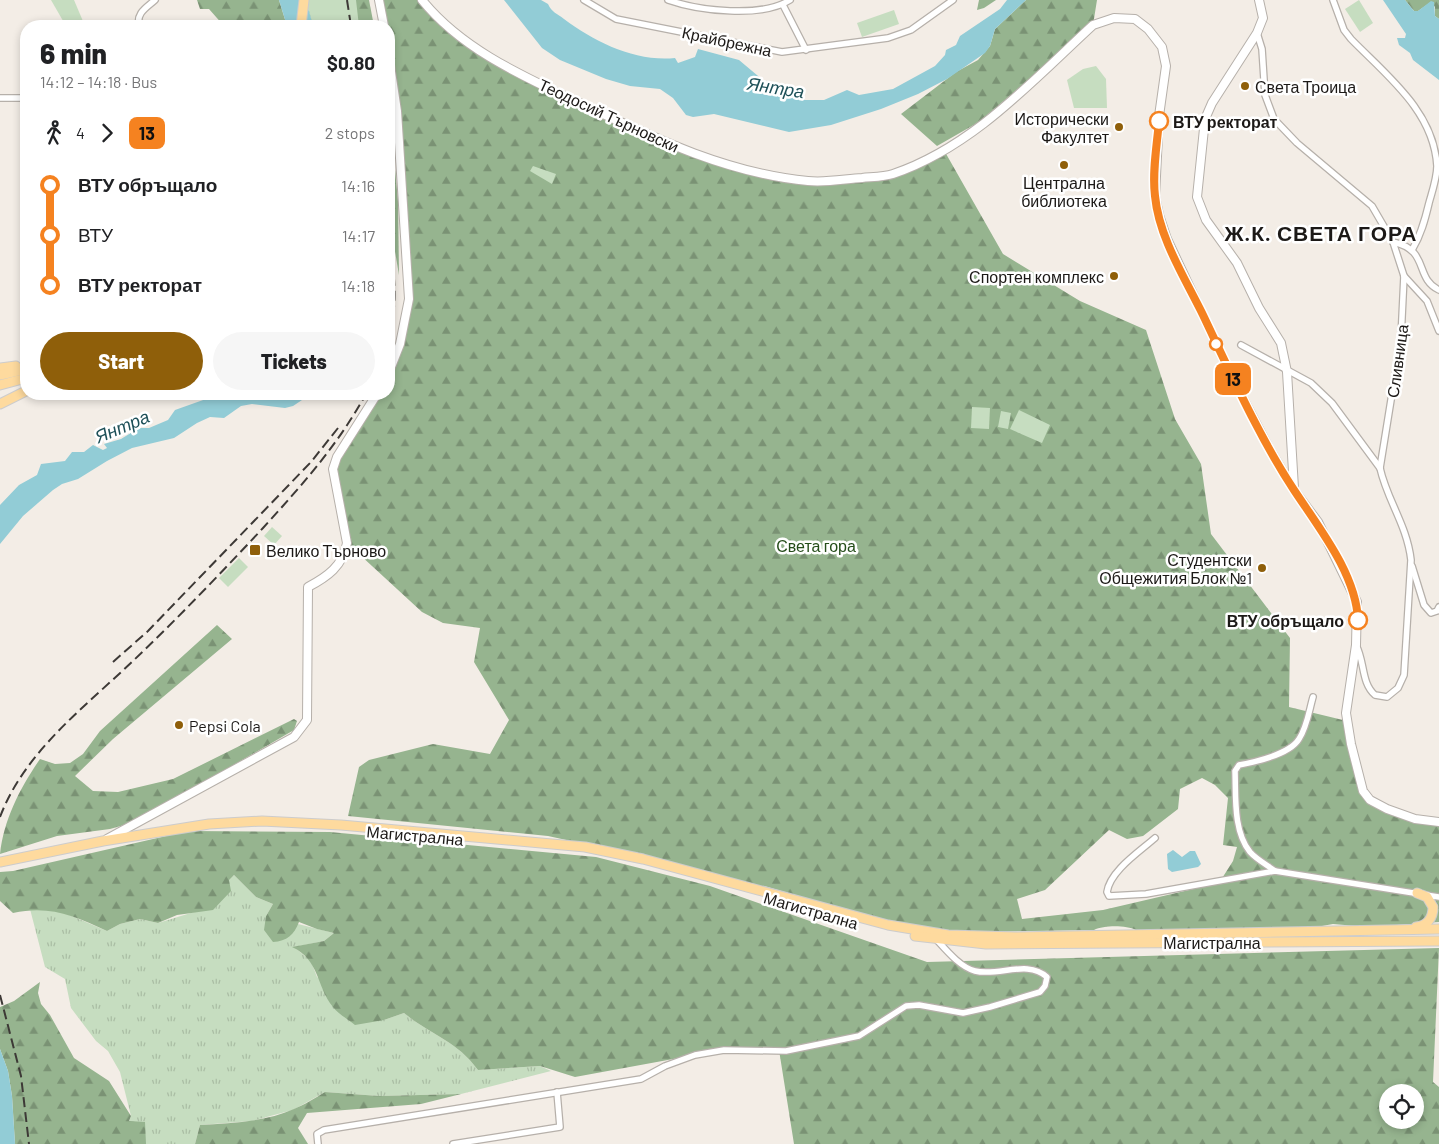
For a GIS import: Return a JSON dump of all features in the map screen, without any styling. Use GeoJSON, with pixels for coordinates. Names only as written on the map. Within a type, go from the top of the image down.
{"type":"FeatureCollection","features":[{"type":"Feature","properties":{"kind":"main road"},"geometry":{"type":"LineString","coordinates":[[302,20],[304,0]]}},
{"type":"Feature","properties":{"kind":"main road"},"geometry":{"type":"LineString","coordinates":[[0,368],[20,365]]}},
{"type":"Feature","properties":{"kind":"main road"},"geometry":{"type":"LineString","coordinates":[[0,375],[20,370]]}},
{"type":"Feature","properties":{"kind":"main road"},"geometry":{"type":"LineString","coordinates":[[0,385],[20,380]]}},
{"type":"Feature","properties":{"kind":"main road"},"geometry":{"type":"LineString","coordinates":[[0,404],[20,394]]}},
{"type":"Feature","properties":{"kind":"main road","name":"Магистрална"},"geometry":{"type":"LineString","coordinates":[[0,862],[103,841],[188,827],[240,822],[298,822],[585,847],[644,860],[855,917],[948,935],[1000,937],[1439,929]]}},
{"type":"Feature","properties":{"kind":"main road","name":"Магистрална"},"geometry":{"type":"LineString","coordinates":[[188,827],[262,825],[341,828],[585,851],[642,863],[854,923],[936,940],[986,944],[1439,941]]}},
{"type":"Feature","properties":{"kind":"main road"},"geometry":{"type":"LineString","coordinates":[[1400,930],[1420,927],[1431,919],[1433,907],[1431,901],[1417,893]]}},
{"type":"Feature","properties":{"kind":"street"},"geometry":{"type":"LineString","coordinates":[[140,20],[140,14],[155,0]]}},
{"type":"Feature","properties":{"kind":"street"},"geometry":{"type":"LineString","coordinates":[[379,0],[383,20]]}},
{"type":"Feature","properties":{"kind":"street","name":"Теодосий Търновски"},"geometry":{"type":"LineString","coordinates":[[422,0],[433,13],[471,46],[555,91],[672,146],[762,173],[809,181],[891,175],[945,152],[984,124],[1093,25],[1114,18],[1135,19],[1148,29],[1162,48],[1166,66],[1159,116],[1155,196],[1167,239],[1233,379],[1294,490],[1318,522],[1357,602],[1356,645],[1346,713],[1351,744],[1363,791],[1370,800],[1387,809],[1416,818],[1439,822]]}},
{"type":"Feature","properties":{"kind":"street","name":"Крайбрежна"},"geometry":{"type":"LineString","coordinates":[[584,0],[616,19],[768,51],[806,50],[888,38],[911,30],[953,0]]}},
{"type":"Feature","properties":{"kind":"street"},"geometry":{"type":"LineString","coordinates":[[668,0],[682,5],[746,11],[782,5],[790,0]]}},
{"type":"Feature","properties":{"kind":"street","name":"Сливница"},"geometry":{"type":"LineString","coordinates":[[1259,0],[1263,18],[1257,33],[1262,49],[1265,94],[1274,119],[1297,143],[1372,206],[1393,242],[1404,276],[1401,338],[1380,468],[1383,484],[1402,524],[1409,545],[1411,560],[1405,667],[1402,682],[1387,696],[1375,696],[1367,686],[1364,663],[1356,645]]}},
{"type":"Feature","properties":{"kind":"street"},"geometry":{"type":"LineString","coordinates":[[1333,0],[1344,30],[1351,39],[1409,97],[1425,127],[1434,150],[1437,168],[1433,189],[1419,238],[1412,250]]}},
{"type":"Feature","properties":{"kind":"street"},"geometry":{"type":"LineString","coordinates":[[782,5],[806,50]]}},
{"type":"Feature","properties":{"kind":"street"},"geometry":{"type":"LineString","coordinates":[[1257,33],[1212,103],[1205,119],[1197,197],[1206,220],[1237,263],[1260,308],[1282,343],[1287,372],[1294,490]]}},
{"type":"Feature","properties":{"kind":"street"},"geometry":{"type":"LineString","coordinates":[[0,98],[20,98]]}},
{"type":"Feature","properties":{"kind":"street"},"geometry":{"type":"LineString","coordinates":[[395,98],[409,299],[400,344],[395,357]]}},
{"type":"Feature","properties":{"kind":"street"},"geometry":{"type":"LineString","coordinates":[[1393,242],[1406,245],[1412,250],[1432,287],[1439,290]]}},
{"type":"Feature","properties":{"kind":"street"},"geometry":{"type":"LineString","coordinates":[[1404,276],[1427,301],[1439,331]]}},
{"type":"Feature","properties":{"kind":"street"},"geometry":{"type":"LineString","coordinates":[[1240,345],[1311,384],[1332,403],[1380,468]]}},
{"type":"Feature","properties":{"kind":"street"},"geometry":{"type":"LineString","coordinates":[[103,841],[294,737],[307,720],[308,587],[335,570],[345,554],[347,543],[333,469],[337,457],[373,400]]}},
{"type":"Feature","properties":{"kind":"street"},"geometry":{"type":"LineString","coordinates":[[1411,560],[1424,605],[1431,613],[1437,611],[1439,607]]}},
{"type":"Feature","properties":{"kind":"street"},"geometry":{"type":"LineString","coordinates":[[1275,871],[1250,853],[1243,840],[1239,828],[1235,771],[1239,765],[1282,752],[1296,742],[1307,720],[1312,697]]}},
{"type":"Feature","properties":{"kind":"street"},"geometry":{"type":"LineString","coordinates":[[1155,838],[1108,885],[1106,892],[1110,896],[1146,894],[1275,871],[1439,897]]}},
{"type":"Feature","properties":{"kind":"street"},"geometry":{"type":"LineString","coordinates":[[318,1144],[317,1134],[324,1130],[641,1079],[665,1066],[694,1056],[724,1050],[786,1051],[840,1041],[859,1036],[906,1006],[919,1005],[963,1013],[1028,997],[1040,992],[1046,986],[1047,977],[1041,971],[1026,969],[986,973],[974,971],[954,959],[936,940]]}},
{"type":"Feature","properties":{"kind":"street"},"geometry":{"type":"LineString","coordinates":[[453,1144],[560,1127],[557,1092]]}},
{"type":"Feature","properties":{"kind":"green space"},"geometry":{"type":"Polygon","coordinates":[[[51,0],[74,0],[82,20],[63,20],[51,0]]]}},
{"type":"Feature","properties":{"kind":"green space"},"geometry":{"type":"Polygon","coordinates":[[[197,0],[279,0],[285,20],[219,20],[209,9],[200,9],[197,0]]]}},
{"type":"Feature","properties":{"kind":"green space"},"geometry":{"type":"Polygon","coordinates":[[[302,0],[356,0],[358,20],[311,20],[309,11],[302,0]]]}},
{"type":"Feature","properties":{"kind":"green space"},"geometry":{"type":"Polygon","coordinates":[[[311,0],[369,0],[373,20],[311,20],[309,11],[311,0]]]}},
{"type":"Feature","properties":{"kind":"green space","name":"Света гора"},"geometry":{"type":"Polygon","coordinates":[[[379,0],[422,0],[471,46],[672,146],[762,173],[809,181],[891,175],[945,152],[1003,254],[1080,301],[1146,330],[1175,419],[1201,464],[1211,534],[1290,638],[1289,707],[1347,721],[1363,791],[1378,805],[1439,822],[1439,922],[1368,927],[1333,924],[1311,928],[1136,930],[1115,926],[1094,930],[967,932],[903,926],[764,886],[751,886],[663,861],[548,836],[348,816],[359,767],[369,760],[433,744],[490,754],[509,720],[474,662],[480,628],[443,623],[422,612],[347,543],[333,469],[373,400],[395,400],[395,350],[409,299],[395,98],[395,20],[383,20],[379,0]],[[1202,778],[1180,789],[1178,809],[1143,836],[1127,839],[1109,830],[1045,890],[1017,899],[1022,919],[1103,910],[1219,883],[1233,861],[1237,847],[1223,845],[1228,798],[1215,785],[1202,778]]]}},
{"type":"Feature","properties":{"kind":"green space"},"geometry":{"type":"Polygon","coordinates":[[[979,0],[996,0],[977,10],[979,0]]]}},
{"type":"Feature","properties":{"kind":"green space"},"geometry":{"type":"Polygon","coordinates":[[[1026,0],[1097,0],[1093,25],[979,122],[937,146],[901,114],[956,72],[978,60],[990,46],[995,29],[1026,0]]]}},
{"type":"Feature","properties":{"kind":"green space"},"geometry":{"type":"Polygon","coordinates":[[[1359,0],[1373,23],[1360,32],[1345,9],[1359,0]]]}},
{"type":"Feature","properties":{"kind":"green space"},"geometry":{"type":"Polygon","coordinates":[[[1405,0],[1439,0],[1439,19],[1435,16],[1435,7],[1431,2],[1418,11],[1414,11],[1405,0]]]}},
{"type":"Feature","properties":{"kind":"green space"},"geometry":{"type":"Polygon","coordinates":[[[894,10],[899,24],[862,37],[857,23],[894,10]]]}},
{"type":"Feature","properties":{"kind":"green space"},"geometry":{"type":"Polygon","coordinates":[[[1096,66],[1106,79],[1107,108],[1074,108],[1067,80],[1083,69],[1096,66]]]}},
{"type":"Feature","properties":{"kind":"green space"},"geometry":{"type":"Polygon","coordinates":[[[533,166],[556,174],[552,184],[530,171],[533,166]]]}},
{"type":"Feature","properties":{"kind":"green space"},"geometry":{"type":"Polygon","coordinates":[[[395,170],[398,201],[399,275],[395,251],[395,170]]]}},
{"type":"Feature","properties":{"kind":"green space"},"geometry":{"type":"Polygon","coordinates":[[[972,407],[990,408],[989,429],[971,428],[972,407]]]}},
{"type":"Feature","properties":{"kind":"green space"},"geometry":{"type":"Polygon","coordinates":[[[1019,410],[1050,425],[1042,443],[1010,429],[1019,410]]]}},
{"type":"Feature","properties":{"kind":"green space"},"geometry":{"type":"Polygon","coordinates":[[[1001,411],[1011,413],[1008,429],[998,427],[1001,411]]]}},
{"type":"Feature","properties":{"kind":"green space"},"geometry":{"type":"Polygon","coordinates":[[[272,527],[282,536],[274,545],[264,536],[272,527]]]}},
{"type":"Feature","properties":{"kind":"green space"},"geometry":{"type":"Polygon","coordinates":[[[239,558],[248,567],[228,587],[219,578],[239,558]]]}},
{"type":"Feature","properties":{"kind":"green space"},"geometry":{"type":"Polygon","coordinates":[[[217,625],[232,639],[113,739],[75,776],[93,791],[118,792],[173,779],[294,719],[297,721],[294,730],[135,822],[110,829],[57,836],[0,854],[5,828],[14,804],[40,759],[55,764],[70,763],[83,754],[100,731],[217,625]]]}},
{"type":"Feature","properties":{"kind":"green space"},"geometry":{"type":"Polygon","coordinates":[[[188,831],[330,832],[596,857],[710,886],[927,962],[1439,948],[1433,1082],[1439,1087],[1439,1144],[794,1144],[779,1050],[754,1049],[695,1055],[575,1077],[540,1066],[478,1070],[470,1060],[452,1045],[404,1013],[384,1020],[355,1025],[340,1014],[328,999],[308,959],[292,947],[324,941],[334,933],[299,922],[289,936],[273,942],[264,930],[266,916],[273,904],[256,897],[234,875],[229,880],[231,891],[213,910],[177,915],[158,923],[140,919],[120,924],[107,931],[62,913],[39,910],[13,913],[0,901],[0,872],[13,871],[188,831]]]}},
{"type":"Feature","properties":{"kind":"green space"},"geometry":{"type":"Polygon","coordinates":[[[234,875],[256,897],[273,904],[266,916],[334,933],[324,941],[294,947],[311,961],[317,977],[384,1020],[404,1013],[452,1045],[470,1060],[478,1070],[540,1066],[551,1071],[461,1094],[379,1096],[325,1092],[293,1110],[252,1121],[200,1125],[195,1144],[146,1144],[129,1121],[131,1116],[120,1072],[108,1051],[96,1041],[71,1008],[65,979],[45,967],[30,909],[60,911],[107,931],[120,924],[140,919],[158,923],[194,912],[234,875]]]}},
{"type":"Feature","properties":{"kind":"green space"},"geometry":{"type":"Polygon","coordinates":[[[40,982],[38,993],[41,1004],[50,1015],[74,1058],[109,1081],[131,1116],[129,1121],[145,1122],[146,1144],[15,1144],[12,1096],[8,1071],[0,1049],[0,1007],[14,1001],[40,982]]]}},
{"type":"Feature","properties":{"kind":"green space"},"geometry":{"type":"Polygon","coordinates":[[[325,1092],[379,1096],[461,1094],[421,1104],[307,1113],[298,1128],[308,1144],[195,1144],[200,1125],[271,1117],[298,1107],[325,1092]]]}},
{"type":"Feature","properties":{"kind":"water"},"geometry":{"type":"Polygon","coordinates":[[[279,0],[302,0],[309,11],[311,20],[285,20],[279,0]]]}},
{"type":"Feature","properties":{"kind":"water","name":"Янтра"},"geometry":{"type":"Polygon","coordinates":[[[504,0],[541,0],[548,4],[555,13],[576,27],[616,49],[645,57],[675,58],[678,63],[695,57],[698,49],[739,60],[764,81],[788,88],[796,97],[805,100],[824,100],[847,90],[859,95],[893,89],[935,66],[945,55],[946,50],[956,45],[960,36],[1000,9],[1007,0],[1026,0],[995,29],[990,46],[985,53],[947,79],[918,94],[881,109],[831,125],[789,132],[714,114],[693,117],[686,115],[673,98],[660,89],[630,86],[606,79],[560,60],[542,48],[504,0]]]}},
{"type":"Feature","properties":{"kind":"water"},"geometry":{"type":"Polygon","coordinates":[[[1383,0],[1405,0],[1414,11],[1418,11],[1431,1],[1434,2],[1435,16],[1439,19],[1439,80],[1413,60],[1410,53],[1399,45],[1397,38],[1405,38],[1406,34],[1383,0]]]}},
{"type":"Feature","properties":{"kind":"water"},"geometry":{"type":"Polygon","coordinates":[[[203,400],[302,400],[293,406],[285,408],[252,404],[241,406],[224,418],[210,417],[197,423],[174,438],[132,448],[78,479],[62,484],[53,490],[23,516],[0,544],[0,505],[19,485],[37,475],[41,464],[65,461],[72,452],[84,452],[93,445],[103,450],[107,448],[104,444],[121,439],[139,428],[149,428],[168,420],[175,410],[203,400]]]}},
{"type":"Feature","properties":{"kind":"water"},"geometry":{"type":"Polygon","coordinates":[[[1173,850],[1182,857],[1190,851],[1195,851],[1201,864],[1198,867],[1172,872],[1168,869],[1167,854],[1173,850]]]}},
{"type":"Feature","properties":{"kind":"water"},"geometry":{"type":"Polygon","coordinates":[[[0,1049],[8,1071],[12,1096],[15,1144],[0,1144],[0,1049]]]}},
{"type":"Feature","properties":{"kind":"railway"},"geometry":{"type":"LineString","coordinates":[[347,0],[350,20]]}},
{"type":"Feature","properties":{"kind":"railway"},"geometry":{"type":"LineString","coordinates":[[0,817],[11,793],[40,751],[58,731],[167,628],[263,528],[306,480],[331,448],[363,400]]}},
{"type":"Feature","properties":{"kind":"railway"},"geometry":{"type":"LineString","coordinates":[[113,662],[148,631],[311,462],[338,428]]}},
{"type":"Feature","properties":{"kind":"railway"},"geometry":{"type":"LineString","coordinates":[[0,995],[21,1076],[29,1144]]}},
{"type":"Feature","properties":{"kind":"bus line","name":"13"},"geometry":{"type":"LineString","coordinates":[[1159,121],[1155,196],[1167,239],[1233,379],[1269,448],[1294,490],[1318,522],[1341,567],[1357,602],[1358,620]]}},
{"type":"Feature","properties":{"kind":"place","name":"Света Троица"},"geometry":{"type":"Point","coordinates":[1245,86]}},
{"type":"Feature","properties":{"kind":"place","name":"ВТУ ректорат"},"geometry":{"type":"Point","coordinates":[1159,121]}},
{"type":"Feature","properties":{"kind":"place","name":"Исторически Факултет"},"geometry":{"type":"Point","coordinates":[1119,127]}},
{"type":"Feature","properties":{"kind":"place","name":"Централна библиотека"},"geometry":{"type":"Point","coordinates":[1064,165]}},
{"type":"Feature","properties":{"kind":"place","name":"Спортен комплекс"},"geometry":{"type":"Point","coordinates":[1114,276]}},
{"type":"Feature","properties":{"kind":"place","name":"Велико Търново"},"geometry":{"type":"Point","coordinates":[255,550]}},
{"type":"Feature","properties":{"kind":"place","name":"Студентски Общежития Блок №1"},"geometry":{"type":"Point","coordinates":[1262,568]}},
{"type":"Feature","properties":{"kind":"place","name":"ВТУ обръщало"},"geometry":{"type":"Point","coordinates":[1358,620]}},
{"type":"Feature","properties":{"kind":"place","name":"Pepsi Cola"},"geometry":{"type":"Point","coordinates":[179,725]}},
{"type":"Feature","properties":{"kind":"district","name":"Ж.К. СВЕТА ГОРА"},"geometry":{"type":"Point","coordinates":[1321,232]}}]}
